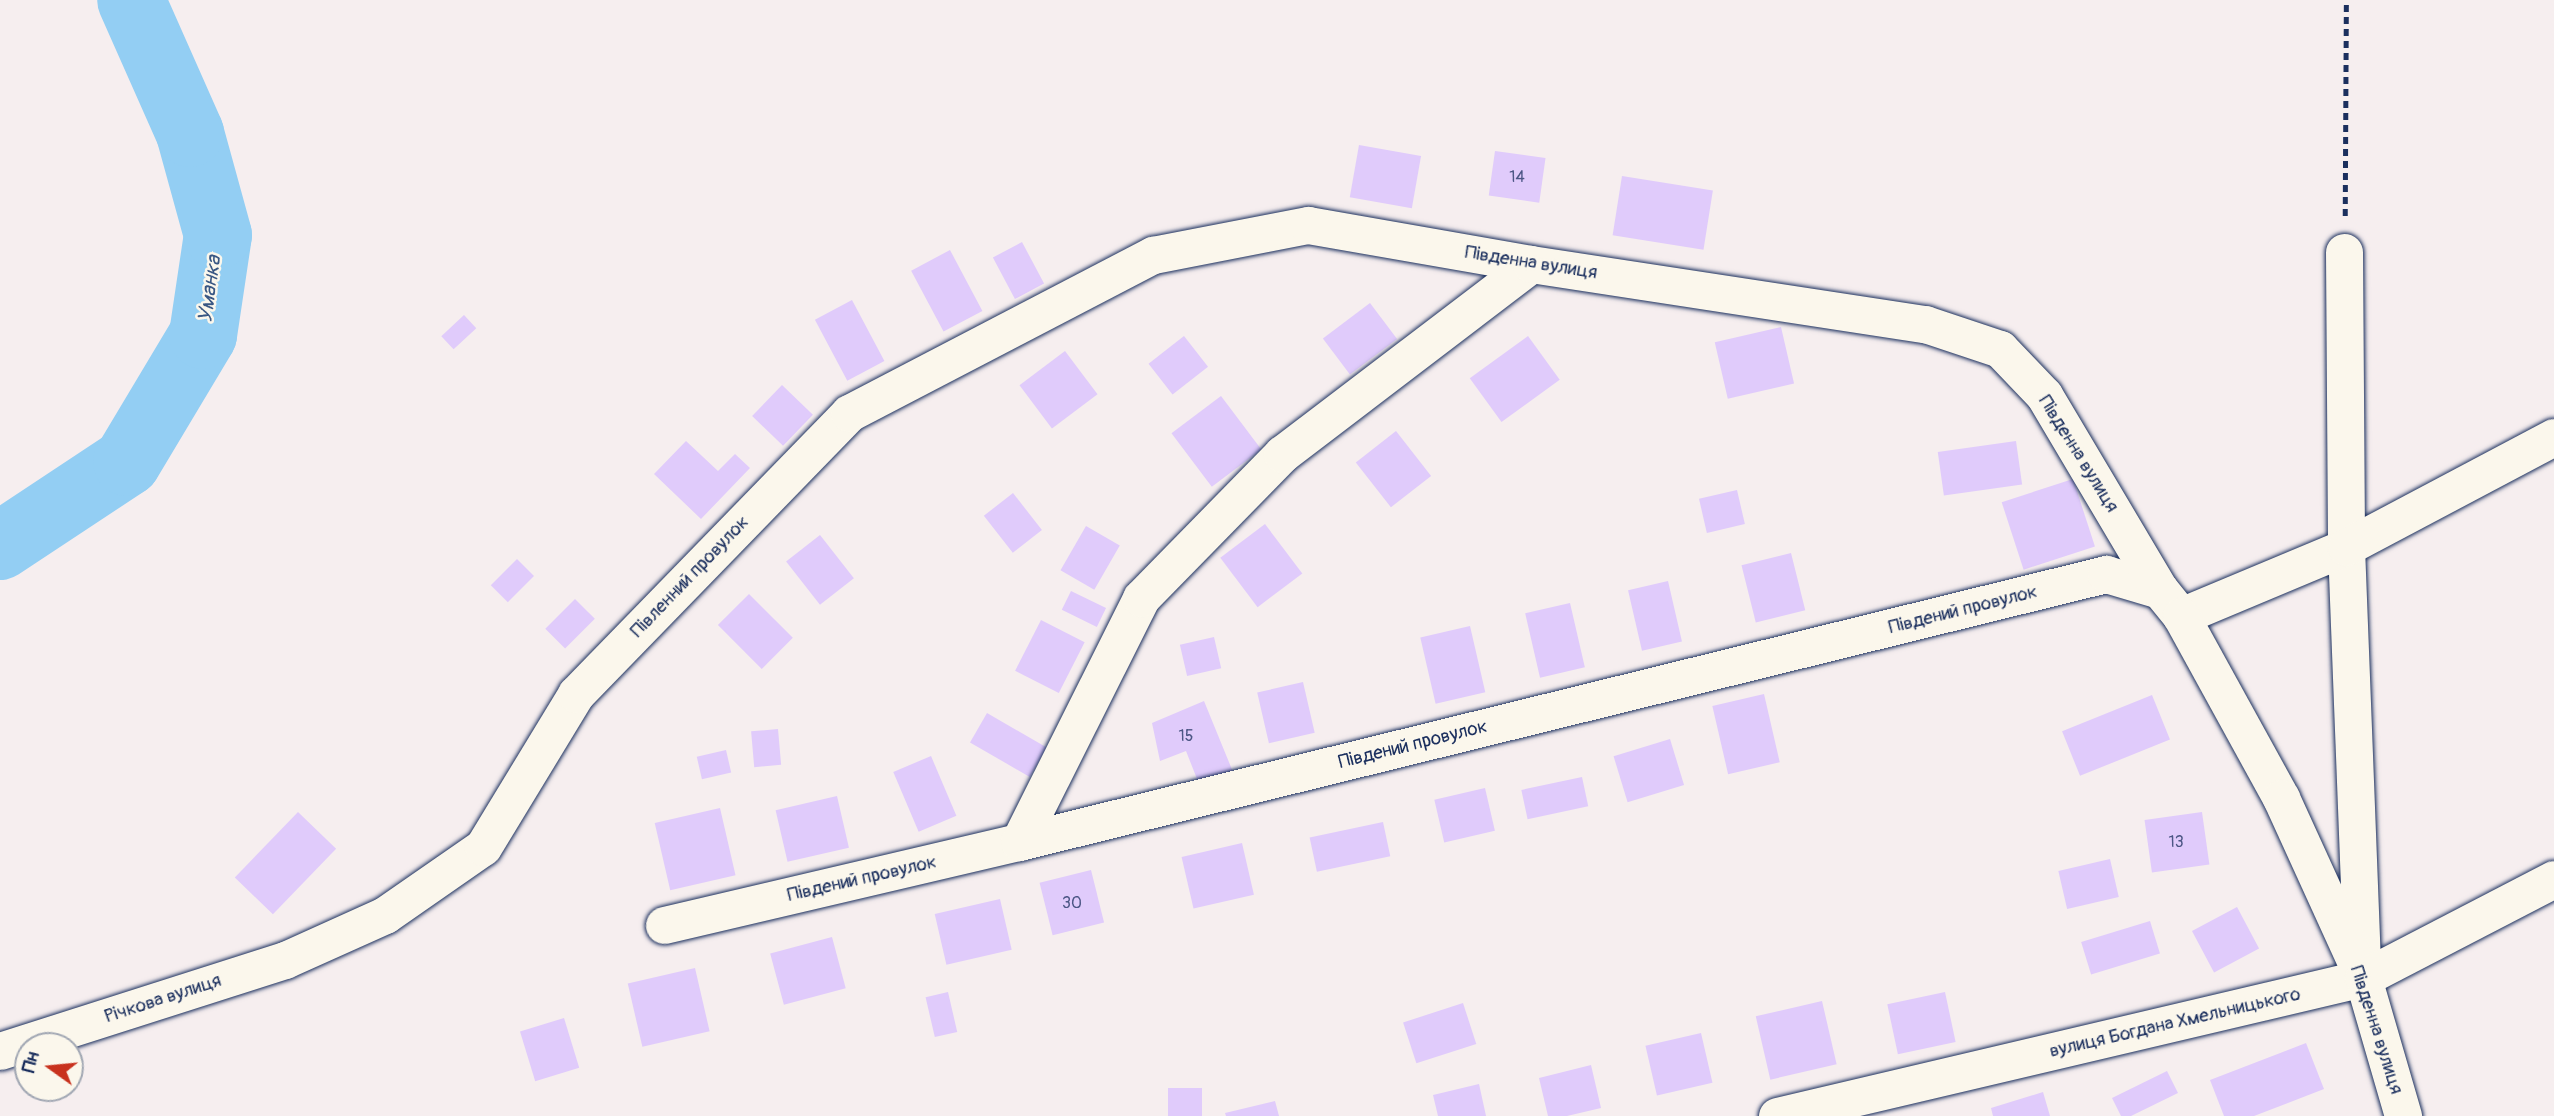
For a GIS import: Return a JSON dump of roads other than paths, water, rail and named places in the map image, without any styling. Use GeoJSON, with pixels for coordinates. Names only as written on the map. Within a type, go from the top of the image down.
{"type":"FeatureCollection","features":[{"type":"Feature","properties":{"kind":"street","name":"Південна вулиця"},"geometry":{"type":"LineString","coordinates":[[1153,255],[1308,225],[1531,264],[1924,324],[2000,349],[2044,395],[2171,603],[2281,798],[2363,978],[2403,1116]]}},
{"type":"Feature","properties":{"kind":"street"},"geometry":{"type":"LineString","coordinates":[[2344,252],[2346,547],[2363,978]]}},
{"type":"Feature","properties":{"kind":"street","name":"Півленний провулок"},"geometry":{"type":"LineString","coordinates":[[285,960],[384,915],[483,847],[576,694],[849,413],[1153,255]]}},
{"type":"Feature","properties":{"kind":"street"},"geometry":{"type":"LineString","coordinates":[[1019,842],[1141,598],[1282,454],[1531,264]]}},
{"type":"Feature","properties":{"kind":"street"},"geometry":{"type":"LineString","coordinates":[[2171,603],[2346,547],[2554,437]]}},
{"type":"Feature","properties":{"kind":"street","name":"Південий провулок"},"geometry":{"type":"LineString","coordinates":[[664,925],[1019,842],[2106,575],[2171,603]]}},
{"type":"Feature","properties":{"kind":"street","name":"вулиця Богдана Хмельницького"},"geometry":{"type":"LineString","coordinates":[[1777,1116],[2363,978],[2554,879]]}},
{"type":"Feature","properties":{"kind":"street","name":"Річкова вулиця"},"geometry":{"type":"LineString","coordinates":[[0,1051],[285,960]]}},
{"type":"Feature","properties":{"kind":"waterway","name":"Уманка"},"geometry":{"type":"LineString","coordinates":[[0,546],[127,462],[203,335],[218,235],[190,133],[131,0]]}}]}
